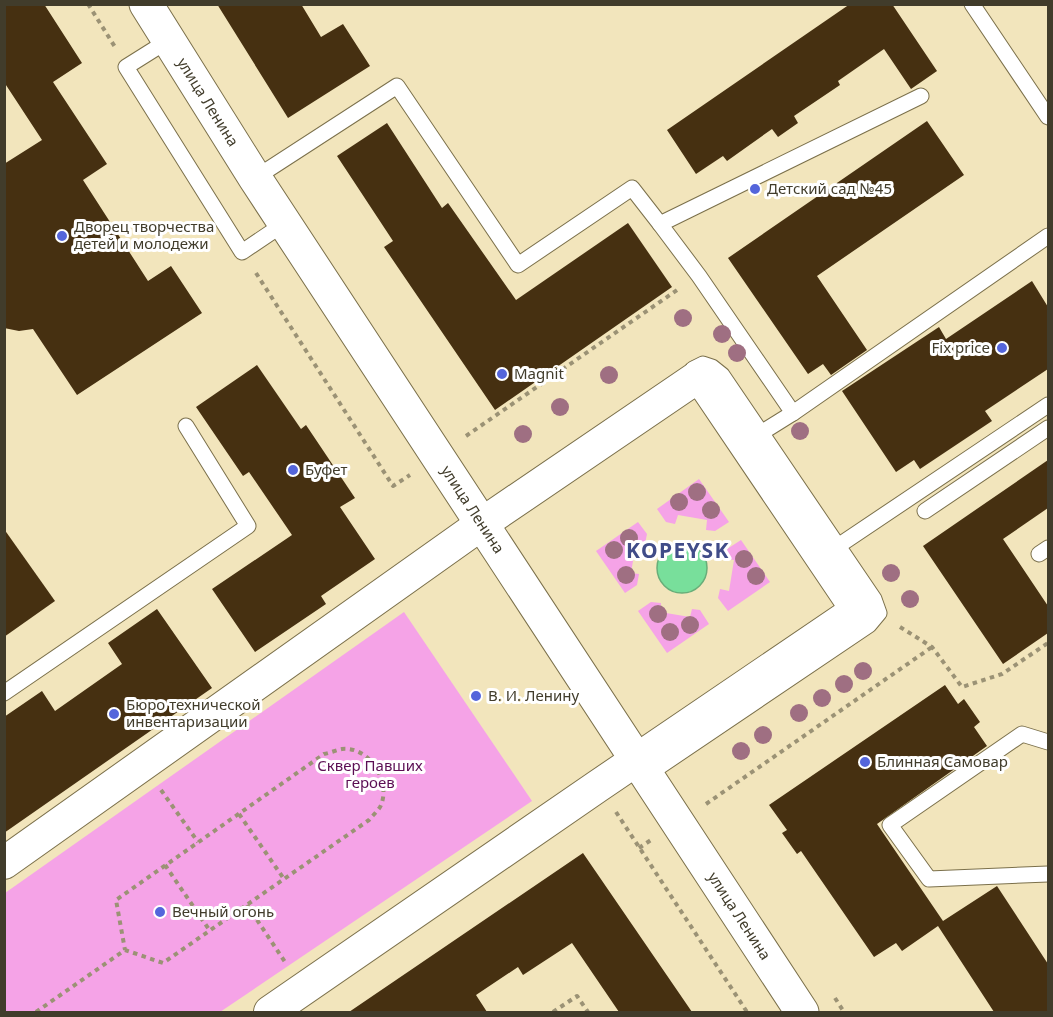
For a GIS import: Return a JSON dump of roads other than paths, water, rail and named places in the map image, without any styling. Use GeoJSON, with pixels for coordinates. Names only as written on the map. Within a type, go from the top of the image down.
{"type":"FeatureCollection","features":[{"type":"Feature","properties":{"kind":"street","name":"улица Ленина"},"geometry":{"type":"LineString","coordinates":[[146,4],[255,178],[802,1012]]}},
{"type":"Feature","properties":{"kind":"street"},"geometry":{"type":"LineString","coordinates":[[4,863],[480,519],[699,376],[857,610],[642,767],[598,786],[270,1012]]}},
{"type":"Feature","properties":{"kind":"lane"},"geometry":{"type":"LineString","coordinates":[[972,4],[1048,117]]}},
{"type":"Feature","properties":{"kind":"lane"},"geometry":{"type":"LineString","coordinates":[[169,40],[126,67],[242,252],[285,223]]}},
{"type":"Feature","properties":{"kind":"lane"},"geometry":{"type":"LineString","coordinates":[[255,178],[397,86],[518,265],[632,188],[699,276],[793,413]]}},
{"type":"Feature","properties":{"kind":"lane"},"geometry":{"type":"LineString","coordinates":[[660,224],[921,96]]}},
{"type":"Feature","properties":{"kind":"lane"},"geometry":{"type":"LineString","coordinates":[[761,434],[1048,236]]}},
{"type":"Feature","properties":{"kind":"lane"},"geometry":{"type":"LineString","coordinates":[[480,519],[682,376],[703,364],[712,367],[722,375],[874,599],[879,613],[869,625],[642,767]]}},
{"type":"Feature","properties":{"kind":"lane"},"geometry":{"type":"LineString","coordinates":[[838,546],[1048,405]]}},
{"type":"Feature","properties":{"kind":"lane"},"geometry":{"type":"LineString","coordinates":[[4,693],[248,526],[186,426]]}},
{"type":"Feature","properties":{"kind":"lane"},"geometry":{"type":"LineString","coordinates":[[925,510],[1048,428]]}},
{"type":"Feature","properties":{"kind":"lane"},"geometry":{"type":"LineString","coordinates":[[1048,742],[1022,734],[890,825],[929,879],[1048,874]]}},
{"type":"Feature","properties":{"kind":"place","name":"Детский сад №45"},"geometry":{"type":"Point","coordinates":[755,189]}},
{"type":"Feature","properties":{"kind":"place","name":"Дворец творчества детей и молодежи"},"geometry":{"type":"Point","coordinates":[62,236]}},
{"type":"Feature","properties":{"kind":"place","name":"Fix price"},"geometry":{"type":"Point","coordinates":[1002,348]}},
{"type":"Feature","properties":{"kind":"place","name":"Magnit"},"geometry":{"type":"Point","coordinates":[502,374]}},
{"type":"Feature","properties":{"kind":"place","name":"Буфет"},"geometry":{"type":"Point","coordinates":[293,470]}},
{"type":"Feature","properties":{"kind":"place","name":"В. И. Ленину"},"geometry":{"type":"Point","coordinates":[476,696]}},
{"type":"Feature","properties":{"kind":"place","name":"Бюро технической инвентаризации"},"geometry":{"type":"Point","coordinates":[114,714]}},
{"type":"Feature","properties":{"kind":"place","name":"Блинная Самовар"},"geometry":{"type":"Point","coordinates":[865,762]}},
{"type":"Feature","properties":{"kind":"place","name":"Вечный огонь"},"geometry":{"type":"Point","coordinates":[160,912]}},
{"type":"Feature","properties":{"kind":"district","name":"KOPEYSK"},"geometry":{"type":"Point","coordinates":[678,551]}},
{"type":"Feature","properties":{"kind":"park label","name":"Сквер Павших героев"},"geometry":{"type":"Point","coordinates":[370,774]}}]}
